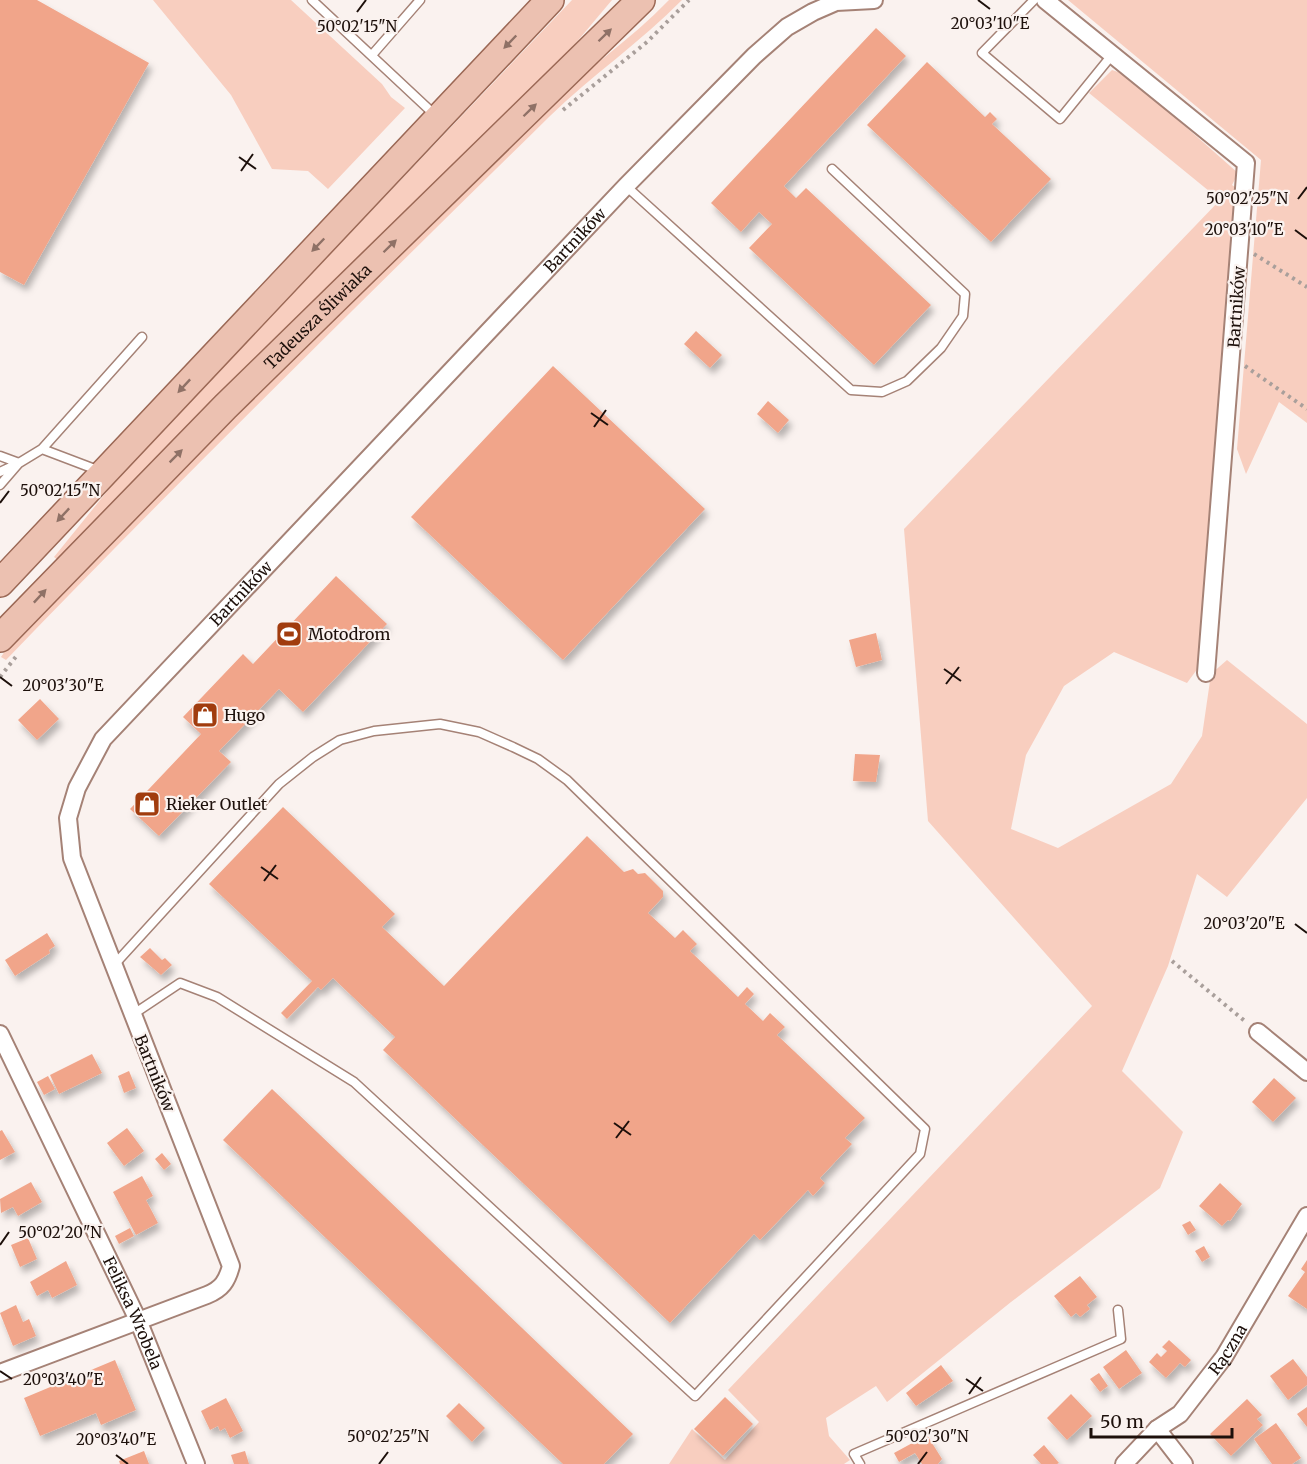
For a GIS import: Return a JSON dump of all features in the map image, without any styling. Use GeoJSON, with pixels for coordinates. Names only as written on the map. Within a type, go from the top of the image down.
{"type":"FeatureCollection","features":[{"type":"Feature","properties":{"kind":"main road"},"geometry":{"type":"LineString","coordinates":[[0,583],[550,0]]}},
{"type":"Feature","properties":{"kind":"main road","name":"Tadeusza Śliwiaka"},"geometry":{"type":"LineString","coordinates":[[0,638],[225,407],[641,0]]}},
{"type":"Feature","properties":{"kind":"street","name":"Bartników"},"geometry":{"type":"LineString","coordinates":[[0,1373],[219,1290],[228,1279],[231,1266],[72,858],[68,818],[77,788],[104,739],[626,186],[754,56],[787,27],[836,2],[874,0]]}},
{"type":"Feature","properties":{"kind":"street","name":"Bartników"},"geometry":{"type":"LineString","coordinates":[[1045,0],[1246,163],[1233,357],[1206,673]]}},
{"type":"Feature","properties":{"kind":"street"},"geometry":{"type":"LineString","coordinates":[[1258,1032],[1307,1072]]}},
{"type":"Feature","properties":{"kind":"street","name":"Feliksa Wrobela"},"geometry":{"type":"LineString","coordinates":[[0,1034],[138,1320],[196,1464]]}},
{"type":"Feature","properties":{"kind":"street","name":"Rączna"},"geometry":{"type":"LineString","coordinates":[[1124,1464],[1158,1429],[1180,1414],[1224,1357],[1307,1216]]}},
{"type":"Feature","properties":{"kind":"street"},"geometry":{"type":"LineString","coordinates":[[1158,1429],[1184,1464]]}},
{"type":"Feature","properties":{"kind":"lane"},"geometry":{"type":"LineString","coordinates":[[312,0],[438,118]]}},
{"type":"Feature","properties":{"kind":"lane"},"geometry":{"type":"LineString","coordinates":[[372,55],[420,0]]}},
{"type":"Feature","properties":{"kind":"lane"},"geometry":{"type":"LineString","coordinates":[[1034,0],[982,53],[1060,119],[1112,55]]}},
{"type":"Feature","properties":{"kind":"lane"},"geometry":{"type":"LineString","coordinates":[[626,186],[851,390],[882,392],[907,381],[941,348],[963,316],[965,294],[832,169]]}},
{"type":"Feature","properties":{"kind":"lane"},"geometry":{"type":"LineString","coordinates":[[0,472],[42,449],[142,338]]}},
{"type":"Feature","properties":{"kind":"lane"},"geometry":{"type":"LineString","coordinates":[[42,449],[103,472]]}},
{"type":"Feature","properties":{"kind":"lane"},"geometry":{"type":"LineString","coordinates":[[0,456],[19,463]]}},
{"type":"Feature","properties":{"kind":"lane"},"geometry":{"type":"LineString","coordinates":[[0,484],[19,463]]}},
{"type":"Feature","properties":{"kind":"lane"},"geometry":{"type":"LineString","coordinates":[[114,965],[279,784],[313,757],[340,740],[374,731],[440,724],[479,732],[538,759],[567,780],[925,1129],[920,1155],[694,1396],[354,1082],[217,997],[180,983],[132,1015]]}},
{"type":"Feature","properties":{"kind":"lane"},"geometry":{"type":"LineString","coordinates":[[860,1464],[854,1454],[1120,1339],[1118,1310]]}},
{"type":"Feature","properties":{"kind":"path"},"geometry":{"type":"LineString","coordinates":[[561,113],[646,42],[688,0]]}},
{"type":"Feature","properties":{"kind":"path"},"geometry":{"type":"LineString","coordinates":[[1241,247],[1307,287]]}},
{"type":"Feature","properties":{"kind":"path"},"geometry":{"type":"LineString","coordinates":[[1233,357],[1307,409]]}},
{"type":"Feature","properties":{"kind":"path"},"geometry":{"type":"LineString","coordinates":[[0,677],[27,645]]}},
{"type":"Feature","properties":{"kind":"path"},"geometry":{"type":"LineString","coordinates":[[1172,961],[1258,1032]]}},
{"type":"Feature","properties":{"kind":"shaded area"},"geometry":{"type":"Polygon","coordinates":[[[153,0],[291,0],[405,108],[328,189],[308,171],[272,169],[231,95],[153,0]]]}},
{"type":"Feature","properties":{"kind":"shaded area"},"geometry":{"type":"Polygon","coordinates":[[[572,0],[612,0],[543,82],[59,561],[54,557],[122,473],[572,0]]]}},
{"type":"Feature","properties":{"kind":"shaded area"},"geometry":{"type":"Polygon","coordinates":[[[669,0],[682,0],[550,116],[208,454],[6,660],[1,657],[13,639],[78,572],[344,306],[560,95],[669,0]]]}},
{"type":"Feature","properties":{"kind":"shaded area"},"geometry":{"type":"Polygon","coordinates":[[[1068,0],[1307,0],[1307,423],[1279,402],[1246,474],[1237,449],[1261,160],[1068,0]]]}},
{"type":"Feature","properties":{"kind":"shaded area"},"geometry":{"type":"Polygon","coordinates":[[[1112,70],[1127,75],[1238,173],[1232,185],[1239,190],[1201,664],[1187,683],[1114,652],[1064,686],[1026,755],[1011,829],[1058,848],[1171,784],[1202,736],[1211,674],[1227,660],[1307,724],[1307,798],[1227,897],[1197,874],[1168,966],[1122,1071],[1183,1132],[1160,1188],[1011,1302],[887,1402],[876,1386],[826,1418],[829,1436],[850,1460],[844,1464],[669,1464],[692,1429],[725,1460],[759,1422],[728,1390],[1092,1006],[928,821],[904,529],[1220,200],[1089,93],[1112,70]]]}},
{"type":"Feature","properties":{"kind":"building"},"geometry":{"type":"Polygon","coordinates":[[[0,0],[37,0],[149,63],[24,285],[0,272],[0,0]]]}},
{"type":"Feature","properties":{"kind":"building"},"geometry":{"type":"Polygon","coordinates":[[[876,28],[906,56],[784,186],[796,198],[806,188],[931,305],[874,365],[749,248],[772,224],[759,212],[741,232],[711,203],[876,28]]]}},
{"type":"Feature","properties":{"kind":"building"},"geometry":{"type":"Polygon","coordinates":[[[927,62],[985,117],[990,112],[997,119],[992,124],[1051,179],[991,242],[867,125],[927,62]]]}},
{"type":"Feature","properties":{"kind":"building"},"geometry":{"type":"Polygon","coordinates":[[[696,331],[722,355],[710,368],[684,344],[696,331]]]}},
{"type":"Feature","properties":{"kind":"building"},"geometry":{"type":"Polygon","coordinates":[[[553,366],[705,509],[563,660],[411,517],[553,366]]]}},
{"type":"Feature","properties":{"kind":"building"},"geometry":{"type":"Polygon","coordinates":[[[768,401],[789,420],[778,433],[757,414],[768,401]]]}},
{"type":"Feature","properties":{"kind":"building"},"geometry":{"type":"Polygon","coordinates":[[[336,576],[387,624],[303,712],[279,689],[219,751],[231,762],[159,836],[130,809],[201,734],[183,717],[243,654],[253,664],[336,576]]]}},
{"type":"Feature","properties":{"kind":"building"},"geometry":{"type":"Polygon","coordinates":[[[876,633],[882,660],[856,667],[849,640],[876,633]]]}},
{"type":"Feature","properties":{"kind":"building"},"geometry":{"type":"Polygon","coordinates":[[[40,699],[59,719],[37,740],[18,720],[40,699]]]}},
{"type":"Feature","properties":{"kind":"building"},"geometry":{"type":"Polygon","coordinates":[[[855,754],[880,755],[876,782],[853,781],[855,754]]]}},
{"type":"Feature","properties":{"kind":"building"},"geometry":{"type":"Polygon","coordinates":[[[283,807],[395,914],[382,927],[444,986],[587,836],[624,872],[633,869],[638,874],[645,873],[663,891],[663,897],[648,913],[675,938],[683,930],[697,944],[690,951],[738,997],[747,987],[754,994],[745,1004],[763,1021],[770,1013],[785,1027],[777,1035],[865,1118],[845,1138],[852,1144],[820,1178],[825,1183],[813,1196],[808,1190],[760,1240],[754,1234],[670,1323],[383,1050],[395,1037],[333,978],[321,990],[318,987],[287,1019],[281,1013],[312,981],[209,884],[283,807]]]}},
{"type":"Feature","properties":{"kind":"building"},"geometry":{"type":"Polygon","coordinates":[[[47,933],[55,946],[49,950],[50,953],[15,976],[5,960],[47,933]]]}},
{"type":"Feature","properties":{"kind":"building"},"geometry":{"type":"Polygon","coordinates":[[[150,948],[162,960],[165,958],[172,965],[161,975],[140,957],[150,948]]]}},
{"type":"Feature","properties":{"kind":"building"},"geometry":{"type":"Polygon","coordinates":[[[92,1054],[102,1073],[59,1094],[50,1075],[92,1054]]]}},
{"type":"Feature","properties":{"kind":"building"},"geometry":{"type":"Polygon","coordinates":[[[129,1071],[136,1088],[124,1093],[118,1076],[129,1071]]]}},
{"type":"Feature","properties":{"kind":"building"},"geometry":{"type":"Polygon","coordinates":[[[48,1076],[55,1089],[44,1095],[37,1082],[48,1076]]]}},
{"type":"Feature","properties":{"kind":"building"},"geometry":{"type":"Polygon","coordinates":[[[1274,1078],[1296,1098],[1273,1122],[1252,1102],[1274,1078]]]}},
{"type":"Feature","properties":{"kind":"building"},"geometry":{"type":"Polygon","coordinates":[[[272,1089],[633,1434],[604,1464],[563,1464],[223,1140],[272,1089]]]}},
{"type":"Feature","properties":{"kind":"building"},"geometry":{"type":"Polygon","coordinates":[[[127,1128],[144,1151],[124,1166],[107,1143],[127,1128]]]}},
{"type":"Feature","properties":{"kind":"building"},"geometry":{"type":"Polygon","coordinates":[[[2,1130],[15,1152],[0,1160],[0,1131],[2,1130]]]}},
{"type":"Feature","properties":{"kind":"building"},"geometry":{"type":"Polygon","coordinates":[[[162,1153],[171,1164],[164,1170],[155,1159],[162,1153]]]}},
{"type":"Feature","properties":{"kind":"building"},"geometry":{"type":"Polygon","coordinates":[[[142,1176],[153,1196],[146,1200],[158,1223],[136,1235],[113,1192],[142,1176]]]}},
{"type":"Feature","properties":{"kind":"building"},"geometry":{"type":"Polygon","coordinates":[[[31,1182],[42,1202],[18,1216],[13,1207],[1,1213],[0,1199],[31,1182]]]}},
{"type":"Feature","properties":{"kind":"building"},"geometry":{"type":"Polygon","coordinates":[[[1220,1183],[1242,1204],[1230,1221],[1228,1220],[1222,1226],[1199,1206],[1220,1183]]]}},
{"type":"Feature","properties":{"kind":"building"},"geometry":{"type":"Polygon","coordinates":[[[1190,1221],[1196,1230],[1188,1235],[1182,1225],[1190,1221]]]}},
{"type":"Feature","properties":{"kind":"building"},"geometry":{"type":"Polygon","coordinates":[[[130,1228],[134,1236],[119,1244],[115,1236],[130,1228]]]}},
{"type":"Feature","properties":{"kind":"building"},"geometry":{"type":"Polygon","coordinates":[[[28,1238],[37,1259],[20,1267],[11,1245],[28,1238]]]}},
{"type":"Feature","properties":{"kind":"building"},"geometry":{"type":"Polygon","coordinates":[[[1204,1246],[1210,1257],[1202,1262],[1195,1251],[1204,1246]]]}},
{"type":"Feature","properties":{"kind":"building"},"geometry":{"type":"Polygon","coordinates":[[[1307,1260],[1307,1309],[1288,1296],[1305,1272],[1301,1269],[1307,1260]]]}},
{"type":"Feature","properties":{"kind":"building"},"geometry":{"type":"Polygon","coordinates":[[[66,1261],[77,1285],[52,1298],[48,1290],[37,1296],[30,1282],[66,1261]]]}},
{"type":"Feature","properties":{"kind":"building"},"geometry":{"type":"Polygon","coordinates":[[[1080,1276],[1097,1297],[1087,1305],[1090,1309],[1080,1317],[1076,1313],[1071,1317],[1054,1296],[1080,1276]]]}},
{"type":"Feature","properties":{"kind":"building"},"geometry":{"type":"Polygon","coordinates":[[[16,1305],[23,1322],[29,1319],[36,1336],[13,1346],[0,1313],[16,1305]]]}},
{"type":"Feature","properties":{"kind":"building"},"geometry":{"type":"Polygon","coordinates":[[[1169,1340],[1191,1360],[1185,1367],[1180,1363],[1166,1378],[1149,1362],[1157,1353],[1161,1357],[1167,1351],[1162,1347],[1169,1340]]]}},
{"type":"Feature","properties":{"kind":"building"},"geometry":{"type":"Polygon","coordinates":[[[1126,1350],[1142,1373],[1119,1389],[1103,1367],[1126,1350]]]}},
{"type":"Feature","properties":{"kind":"building"},"geometry":{"type":"Polygon","coordinates":[[[1293,1359],[1307,1377],[1307,1385],[1288,1400],[1270,1376],[1293,1359]]]}},
{"type":"Feature","properties":{"kind":"building"},"geometry":{"type":"Polygon","coordinates":[[[115,1360],[136,1410],[101,1425],[96,1413],[40,1436],[24,1398],[115,1360]]]}},
{"type":"Feature","properties":{"kind":"building"},"geometry":{"type":"Polygon","coordinates":[[[941,1365],[953,1381],[916,1406],[906,1393],[941,1365]]]}},
{"type":"Feature","properties":{"kind":"building"},"geometry":{"type":"Polygon","coordinates":[[[1099,1373],[1108,1386],[1100,1392],[1090,1379],[1099,1373]]]}},
{"type":"Feature","properties":{"kind":"building"},"geometry":{"type":"Polygon","coordinates":[[[1071,1394],[1092,1416],[1067,1440],[1047,1418],[1071,1394]]]}},
{"type":"Feature","properties":{"kind":"building"},"geometry":{"type":"Polygon","coordinates":[[[725,1397],[753,1424],[723,1456],[694,1429],[725,1397]]]}},
{"type":"Feature","properties":{"kind":"building"},"geometry":{"type":"Polygon","coordinates":[[[226,1398],[243,1431],[230,1438],[225,1428],[220,1431],[218,1426],[210,1430],[201,1411],[226,1398]]]}},
{"type":"Feature","properties":{"kind":"building"},"geometry":{"type":"Polygon","coordinates":[[[1247,1399],[1262,1415],[1257,1419],[1263,1425],[1231,1456],[1210,1434],[1247,1399]]]}},
{"type":"Feature","properties":{"kind":"building"},"geometry":{"type":"Polygon","coordinates":[[[459,1403],[485,1428],[472,1442],[446,1416],[459,1403]]]}},
{"type":"Feature","properties":{"kind":"building"},"geometry":{"type":"Polygon","coordinates":[[[1307,1407],[1307,1427],[1297,1414],[1307,1407]]]}},
{"type":"Feature","properties":{"kind":"building"},"geometry":{"type":"Polygon","coordinates":[[[1276,1423],[1301,1458],[1292,1464],[1272,1464],[1254,1439],[1276,1423]]]}},
{"type":"Feature","properties":{"kind":"building"},"geometry":{"type":"Polygon","coordinates":[[[927,1435],[942,1459],[938,1464],[922,1464],[915,1453],[899,1462],[894,1453],[927,1435]]]}},
{"type":"Feature","properties":{"kind":"building"},"geometry":{"type":"Polygon","coordinates":[[[1044,1445],[1059,1463],[1041,1464],[1033,1455],[1044,1445]]]}},
{"type":"Feature","properties":{"kind":"building"},"geometry":{"type":"Polygon","coordinates":[[[144,1451],[149,1464],[120,1464],[119,1461],[144,1451]]]}},
{"type":"Feature","properties":{"kind":"building"},"geometry":{"type":"Polygon","coordinates":[[[245,1451],[249,1464],[234,1464],[231,1455],[245,1451]]]}},
{"type":"Feature","properties":{"kind":"place","name":"Motodrom"},"geometry":{"type":"Point","coordinates":[289,634]}},
{"type":"Feature","properties":{"kind":"place","name":"Hugo"},"geometry":{"type":"Point","coordinates":[205,715]}},
{"type":"Feature","properties":{"kind":"place","name":"Rieker Outlet"},"geometry":{"type":"Point","coordinates":[147,804]}}]}
